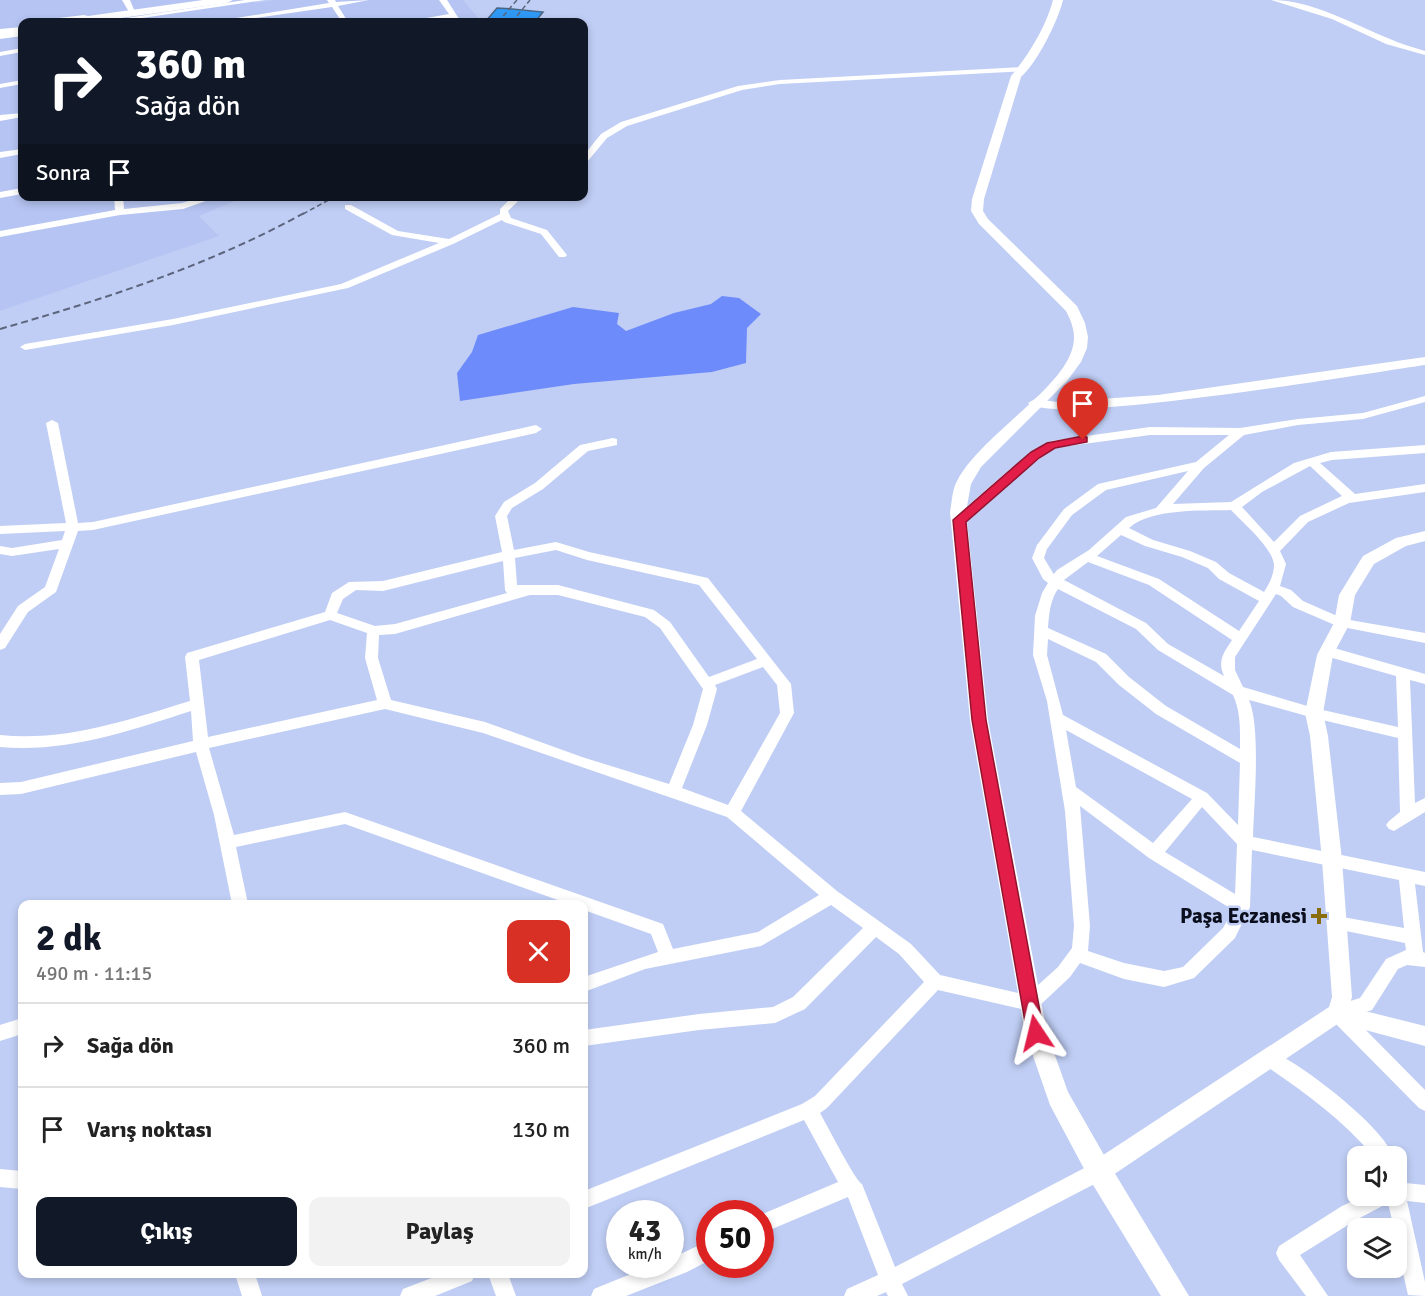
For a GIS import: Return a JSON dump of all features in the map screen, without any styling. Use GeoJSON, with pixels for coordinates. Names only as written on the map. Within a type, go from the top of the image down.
{"type":"FeatureCollection","features":[{"type":"Feature","properties":{"kind":"main road"},"geometry":{"type":"LineString","coordinates":[[97,18],[200,0]]}},
{"type":"Feature","properties":{"kind":"main road"},"geometry":{"type":"LineString","coordinates":[[85,18],[227,0]]}},
{"type":"Feature","properties":{"kind":"main road"},"geometry":{"type":"LineString","coordinates":[[1058,0],[1055,12],[1024,69],[1016,76],[978,199],[977,211],[983,221],[1072,309],[1080,325],[1080,350],[1070,369],[980,457],[964,481],[958,512],[979,720],[1036,1033],[1058,1097],[1099,1171],[1176,1296]]}},
{"type":"Feature","properties":{"kind":"main road"},"geometry":{"type":"LineString","coordinates":[[0,33],[18,31]]}},
{"type":"Feature","properties":{"kind":"street"},"geometry":{"type":"LineString","coordinates":[[115,18],[129,13],[261,0]]}},
{"type":"Feature","properties":{"kind":"street"},"geometry":{"type":"LineString","coordinates":[[272,18],[332,2],[365,0]]}},
{"type":"Feature","properties":{"kind":"street"},"geometry":{"type":"LineString","coordinates":[[443,0],[456,18]]}},
{"type":"Feature","properties":{"kind":"street"},"geometry":{"type":"LineString","coordinates":[[1275,0],[1335,17]]}},
{"type":"Feature","properties":{"kind":"street"},"geometry":{"type":"LineString","coordinates":[[1285,3],[1300,0],[1389,42],[1425,53]]}},
{"type":"Feature","properties":{"kind":"street"},"geometry":{"type":"LineString","coordinates":[[332,2],[342,18]]}},
{"type":"Feature","properties":{"kind":"street"},"geometry":{"type":"LineString","coordinates":[[0,54],[18,51]]}},
{"type":"Feature","properties":{"kind":"street"},"geometry":{"type":"LineString","coordinates":[[588,155],[604,136],[624,124],[741,88],[780,82],[1024,69]]}},
{"type":"Feature","properties":{"kind":"street"},"geometry":{"type":"LineString","coordinates":[[0,86],[18,83]]}},
{"type":"Feature","properties":{"kind":"street"},"geometry":{"type":"LineString","coordinates":[[0,118],[18,116]]}},
{"type":"Feature","properties":{"kind":"street"},"geometry":{"type":"LineString","coordinates":[[0,155],[18,153]]}},
{"type":"Feature","properties":{"kind":"street"},"geometry":{"type":"LineString","coordinates":[[0,195],[18,192]]}},
{"type":"Feature","properties":{"kind":"street"},"geometry":{"type":"LineString","coordinates":[[119,201],[120,212]]}},
{"type":"Feature","properties":{"kind":"street"},"geometry":{"type":"LineString","coordinates":[[0,234],[120,212],[183,206],[200,201]]}},
{"type":"Feature","properties":{"kind":"street"},"geometry":{"type":"LineString","coordinates":[[514,201],[503,211],[507,220],[544,232],[562,255]]}},
{"type":"Feature","properties":{"kind":"street"},"geometry":{"type":"LineString","coordinates":[[348,207],[395,233],[450,242]]}},
{"type":"Feature","properties":{"kind":"street"},"geometry":{"type":"LineString","coordinates":[[25,346],[173,322],[344,286],[450,242],[504,214]]}},
{"type":"Feature","properties":{"kind":"street"},"geometry":{"type":"LineString","coordinates":[[1035,403],[1057,406],[1158,399],[1425,361]]}},
{"type":"Feature","properties":{"kind":"street"},"geometry":{"type":"LineString","coordinates":[[959,520],[1014,472],[1051,445],[1150,431],[1240,432],[1298,422],[1363,417],[1425,399]]}},
{"type":"Feature","properties":{"kind":"street"},"geometry":{"type":"LineString","coordinates":[[0,645],[23,609],[51,589],[73,526],[51,423]]}},
{"type":"Feature","properties":{"kind":"street"},"geometry":{"type":"LineString","coordinates":[[0,530],[93,526],[536,429]]}},
{"type":"Feature","properties":{"kind":"street"},"geometry":{"type":"LineString","coordinates":[[1159,512],[1200,465],[1240,432]]}},
{"type":"Feature","properties":{"kind":"street"},"geometry":{"type":"LineString","coordinates":[[613,442],[584,448],[539,486],[508,504],[501,516],[509,555],[511,590],[558,590],[649,613],[665,625],[710,689],[700,725],[674,791]]}},
{"type":"Feature","properties":{"kind":"street"},"geometry":{"type":"LineString","coordinates":[[0,789],[21,788],[201,744],[385,704],[485,728],[579,762],[674,791],[732,813],[831,896],[905,949],[934,982],[1030,1003],[1064,972],[1080,950],[1082,926],[1069,790],[1057,718],[1040,655],[1042,616],[1048,593],[1062,573],[1087,557],[1130,520],[1172,508],[1234,506],[1298,466],[1331,456],[1425,449]]}},
{"type":"Feature","properties":{"kind":"street"},"geometry":{"type":"LineString","coordinates":[[1312,462],[1352,498]]}},
{"type":"Feature","properties":{"kind":"street"},"geometry":{"type":"LineString","coordinates":[[1200,465],[1102,487],[1068,512],[1041,548],[1038,558],[1048,576],[1142,626],[1163,647],[1238,691],[1314,713],[1406,734]]}},
{"type":"Feature","properties":{"kind":"street"},"geometry":{"type":"LineString","coordinates":[[1273,550],[1304,519],[1346,499],[1425,488]]}},
{"type":"Feature","properties":{"kind":"street"},"geometry":{"type":"LineString","coordinates":[[1077,954],[1124,971],[1164,978],[1188,973],[1229,933],[1242,907],[1248,778],[1247,722],[1245,703],[1228,670],[1228,656],[1277,584],[1280,565],[1273,550],[1234,506]]}},
{"type":"Feature","properties":{"kind":"street"},"geometry":{"type":"LineString","coordinates":[[1120,529],[1149,543],[1186,554],[1212,565],[1224,576],[1270,594],[1286,592],[1298,604],[1342,622],[1425,638]]}},
{"type":"Feature","properties":{"kind":"street"},"geometry":{"type":"LineString","coordinates":[[1337,1013],[1342,997],[1337,923],[1319,736],[1314,713],[1327,651],[1342,622],[1347,595],[1368,560],[1401,542],[1425,537]]}},
{"type":"Feature","properties":{"kind":"street"},"geometry":{"type":"LineString","coordinates":[[0,550],[12,552],[67,543]]}},
{"type":"Feature","properties":{"kind":"street"},"geometry":{"type":"LineString","coordinates":[[330,615],[337,596],[354,585],[383,586],[509,555],[556,546],[587,556],[703,581],[784,684],[787,713],[732,813]]}},
{"type":"Feature","properties":{"kind":"street"},"geometry":{"type":"LineString","coordinates":[[1087,557],[1154,582],[1240,638]]}},
{"type":"Feature","properties":{"kind":"street"},"geometry":{"type":"LineString","coordinates":[[239,900],[201,744],[192,657],[330,615],[374,631],[395,629],[538,590]]}},
{"type":"Feature","properties":{"kind":"street"},"geometry":{"type":"LineString","coordinates":[[374,631],[369,642],[369,653],[385,704]]}},
{"type":"Feature","properties":{"kind":"street"},"geometry":{"type":"LineString","coordinates":[[1042,631],[1101,658],[1124,681],[1161,710],[1247,759]]}},
{"type":"Feature","properties":{"kind":"street"},"geometry":{"type":"LineString","coordinates":[[1327,651],[1425,679]]}},
{"type":"Feature","properties":{"kind":"street"},"geometry":{"type":"LineString","coordinates":[[706,683],[766,661]]}},
{"type":"Feature","properties":{"kind":"street"},"geometry":{"type":"LineString","coordinates":[[1403,673],[1406,734],[1404,759],[1408,815]]}},
{"type":"Feature","properties":{"kind":"street"},"geometry":{"type":"LineString","coordinates":[[0,741],[62,739],[118,728],[197,704]]}},
{"type":"Feature","properties":{"kind":"street"},"geometry":{"type":"LineString","coordinates":[[1057,718],[1202,797],[1245,842],[1425,879]]}},
{"type":"Feature","properties":{"kind":"street"},"geometry":{"type":"LineString","coordinates":[[1069,790],[1154,853],[1242,907]]}},
{"type":"Feature","properties":{"kind":"street"},"geometry":{"type":"LineString","coordinates":[[1154,853],[1202,797]]}},
{"type":"Feature","properties":{"kind":"street"},"geometry":{"type":"LineString","coordinates":[[1394,825],[1425,804]]}},
{"type":"Feature","properties":{"kind":"street"},"geometry":{"type":"LineString","coordinates":[[227,843],[345,818],[575,900]]}},
{"type":"Feature","properties":{"kind":"street"},"geometry":{"type":"LineString","coordinates":[[854,1296],[894,1288],[1099,1171],[1337,1013],[1366,1004],[1392,964],[1406,957],[1420,959],[1413,937],[1406,876]]}},
{"type":"Feature","properties":{"kind":"street"},"geometry":{"type":"LineString","coordinates":[[588,983],[645,962],[761,939],[831,896]]}},
{"type":"Feature","properties":{"kind":"street"},"geometry":{"type":"LineString","coordinates":[[588,904],[657,929],[668,957]]}},
{"type":"Feature","properties":{"kind":"street"},"geometry":{"type":"LineString","coordinates":[[1337,923],[1413,937]]}},
{"type":"Feature","properties":{"kind":"street"},"geometry":{"type":"LineString","coordinates":[[588,1037],[699,1022],[775,1015],[799,1003],[875,927]]}},
{"type":"Feature","properties":{"kind":"street"},"geometry":{"type":"LineString","coordinates":[[588,1198],[808,1110],[822,1102],[934,982]]}},
{"type":"Feature","properties":{"kind":"street"},"geometry":{"type":"LineString","coordinates":[[1337,1013],[1425,1036]]}},
{"type":"Feature","properties":{"kind":"street"},"geometry":{"type":"LineString","coordinates":[[1337,1013],[1425,1102]]}},
{"type":"Feature","properties":{"kind":"street"},"geometry":{"type":"LineString","coordinates":[[0,1034],[18,1027]]}},
{"type":"Feature","properties":{"kind":"street"},"geometry":{"type":"LineString","coordinates":[[1269,1058],[1323,1094],[1376,1146]]}},
{"type":"Feature","properties":{"kind":"street"},"geometry":{"type":"LineString","coordinates":[[808,1110],[840,1165],[849,1187],[855,1191],[894,1288]]}},
{"type":"Feature","properties":{"kind":"street"},"geometry":{"type":"LineString","coordinates":[[0,1178],[18,1180]]}},
{"type":"Feature","properties":{"kind":"street"},"geometry":{"type":"LineString","coordinates":[[774,1220],[849,1187]]}},
{"type":"Feature","properties":{"kind":"street"},"geometry":{"type":"LineString","coordinates":[[1407,1192],[1425,1194]]}},
{"type":"Feature","properties":{"kind":"street"},"geometry":{"type":"LineString","coordinates":[[1318,1296],[1286,1253],[1362,1206]]}},
{"type":"Feature","properties":{"kind":"street"},"geometry":{"type":"LineString","coordinates":[[1398,1206],[1420,1296]]}},
{"type":"Feature","properties":{"kind":"street"},"geometry":{"type":"LineString","coordinates":[[601,1296],[696,1256]]}},
{"type":"Feature","properties":{"kind":"street"},"geometry":{"type":"LineString","coordinates":[[246,1278],[252,1296]]}},
{"type":"Feature","properties":{"kind":"street"},"geometry":{"type":"LineString","coordinates":[[410,1296],[455,1278]]}},
{"type":"Feature","properties":{"kind":"street"},"geometry":{"type":"LineString","coordinates":[[499,1278],[506,1296]]}},
{"type":"Feature","properties":{"kind":"shaded area"},"geometry":{"type":"Polygon","coordinates":[[[0,0],[255,0],[255,3],[274,0],[463,0],[478,18],[18,18],[18,201],[235,201],[199,216],[219,236],[0,311],[0,0]]]}},
{"type":"Feature","properties":{"kind":"water"},"geometry":{"type":"Polygon","coordinates":[[[722,296],[739,298],[761,314],[747,328],[746,363],[712,372],[574,384],[460,401],[457,373],[472,352],[478,335],[573,307],[619,313],[617,324],[626,331],[674,313],[711,304],[722,296]]]}},
{"type":"Feature","properties":{"kind":"building"},"geometry":{"type":"Polygon","coordinates":[[[497,8],[543,12],[538,18],[488,18],[497,8]]]}},
{"type":"Feature","properties":{"kind":"railway"},"geometry":{"type":"LineString","coordinates":[[501,18],[517,0]]}},
{"type":"Feature","properties":{"kind":"railway"},"geometry":{"type":"LineString","coordinates":[[515,18],[530,0]]}},
{"type":"Feature","properties":{"kind":"railway"},"geometry":{"type":"LineString","coordinates":[[303,214],[327,201]]}},
{"type":"Feature","properties":{"kind":"railway"},"geometry":{"type":"LineString","coordinates":[[0,329],[79,306],[156,279],[232,248],[306,212]]}},
{"type":"Feature","properties":{"kind":"place","name":"Paşa Eczanesi"},"geometry":{"type":"Point","coordinates":[1319,916]}},
{"type":"Feature","properties":{"kind":"route"},"geometry":{"type":"LineString","coordinates":[[1036,1033],[979,720],[959,520],[1035,455],[1051,445],[1083,440]]}}]}
